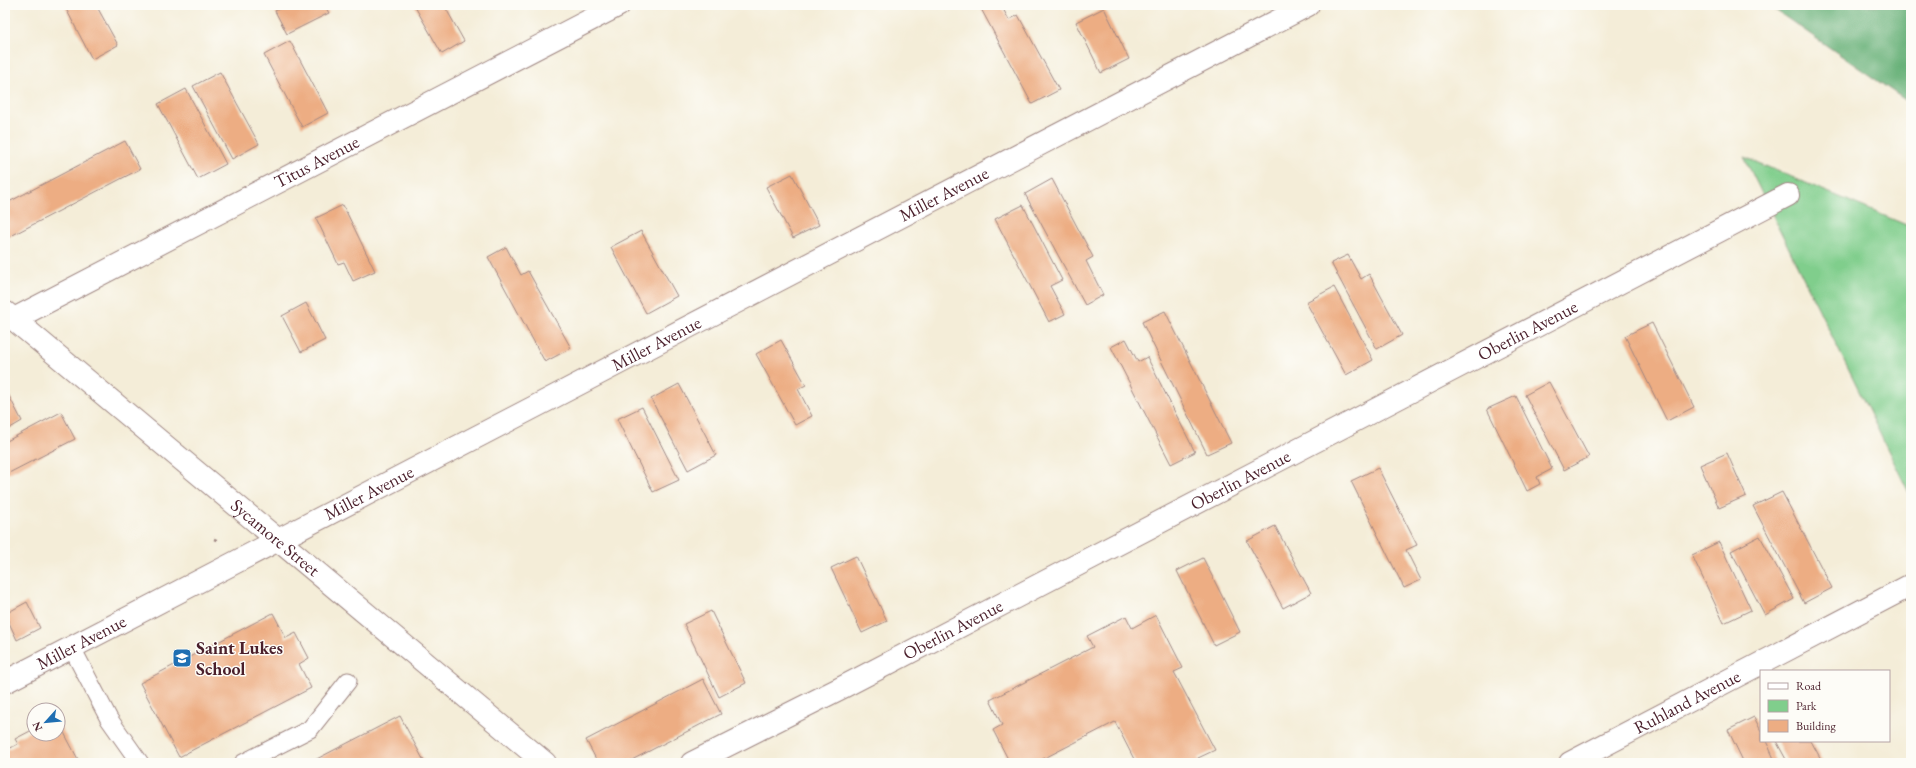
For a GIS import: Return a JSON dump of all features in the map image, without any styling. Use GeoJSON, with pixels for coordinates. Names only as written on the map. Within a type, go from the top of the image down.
{"type":"FeatureCollection","features":[{"type":"Feature","properties":{"kind":"street","name":"Titus Avenue"},"geometry":{"type":"LineString","coordinates":[[10,316],[619,5]]}},
{"type":"Feature","properties":{"kind":"street","name":"Miller Avenue"},"geometry":{"type":"LineString","coordinates":[[5,682],[1308,5]]}},
{"type":"Feature","properties":{"kind":"street","name":"Oberlin Avenue"},"geometry":{"type":"LineString","coordinates":[[692,763],[841,688],[1788,195]]}},
{"type":"Feature","properties":{"kind":"street","name":"Sycamore Street"},"geometry":{"type":"LineString","coordinates":[[10,316],[545,763]]}},
{"type":"Feature","properties":{"kind":"street","name":"Ruhland Avenue"},"geometry":{"type":"LineString","coordinates":[[1570,763],[1911,585]]}},
{"type":"Feature","properties":{"kind":"lane"},"geometry":{"type":"LineString","coordinates":[[72,648],[109,720],[140,763]]}},
{"type":"Feature","properties":{"kind":"lane"},"geometry":{"type":"LineString","coordinates":[[244,763],[310,729],[348,682]]}},
{"type":"Feature","properties":{"kind":"path"},"geometry":{"type":"LineString","coordinates":[[214,539],[220,541]]}},
{"type":"Feature","properties":{"kind":"green space"},"geometry":{"type":"Polygon","coordinates":[[[1768,5],[1911,5],[1911,104],[1768,5]]]}},
{"type":"Feature","properties":{"kind":"green space"},"geometry":{"type":"Polygon","coordinates":[[[1744,157],[1911,227],[1911,497],[1744,157]]]}},
{"type":"Feature","properties":{"kind":"building"},"geometry":{"type":"Polygon","coordinates":[[[64,5],[96,5],[118,45],[92,59],[64,5]]]}},
{"type":"Feature","properties":{"kind":"building"},"geometry":{"type":"Polygon","coordinates":[[[286,5],[324,5],[329,13],[287,34],[275,11],[286,5]]]}},
{"type":"Feature","properties":{"kind":"building"},"geometry":{"type":"Polygon","coordinates":[[[414,5],[444,5],[464,41],[442,54],[414,5]]]}},
{"type":"Feature","properties":{"kind":"building"},"geometry":{"type":"Polygon","coordinates":[[[979,5],[1001,5],[1009,20],[1018,15],[1059,90],[1032,104],[979,5]]]}},
{"type":"Feature","properties":{"kind":"building"},"geometry":{"type":"Polygon","coordinates":[[[1104,8],[1129,59],[1101,73],[1076,22],[1104,8]]]}},
{"type":"Feature","properties":{"kind":"building"},"geometry":{"type":"Polygon","coordinates":[[[290,41],[328,113],[302,127],[264,55],[290,41]]]}},
{"type":"Feature","properties":{"kind":"building"},"geometry":{"type":"Polygon","coordinates":[[[220,72],[259,144],[232,159],[193,86],[220,72]]]}},
{"type":"Feature","properties":{"kind":"building"},"geometry":{"type":"Polygon","coordinates":[[[186,89],[226,164],[198,179],[158,104],[186,89]]]}},
{"type":"Feature","properties":{"kind":"building"},"geometry":{"type":"Polygon","coordinates":[[[125,141],[140,169],[5,239],[5,204],[125,141]]]}},
{"type":"Feature","properties":{"kind":"building"},"geometry":{"type":"Polygon","coordinates":[[[792,174],[819,225],[793,238],[766,187],[792,174]]]}},
{"type":"Feature","properties":{"kind":"building"},"geometry":{"type":"Polygon","coordinates":[[[1052,179],[1093,257],[1086,261],[1103,295],[1085,305],[1025,194],[1052,179]]]}},
{"type":"Feature","properties":{"kind":"building"},"geometry":{"type":"Polygon","coordinates":[[[343,205],[375,271],[353,281],[344,262],[338,264],[316,218],[343,205]]]}},
{"type":"Feature","properties":{"kind":"building"},"geometry":{"type":"Polygon","coordinates":[[[1023,205],[1062,280],[1050,286],[1065,314],[1049,322],[995,219],[1023,205]]]}},
{"type":"Feature","properties":{"kind":"building"},"geometry":{"type":"Polygon","coordinates":[[[641,231],[677,296],[646,313],[611,247],[641,231]]]}},
{"type":"Feature","properties":{"kind":"building"},"geometry":{"type":"Polygon","coordinates":[[[506,247],[521,275],[528,271],[571,348],[545,362],[488,257],[506,247]]]}},
{"type":"Feature","properties":{"kind":"building"},"geometry":{"type":"Polygon","coordinates":[[[1348,255],[1361,279],[1369,274],[1402,335],[1377,349],[1331,263],[1348,255]]]}},
{"type":"Feature","properties":{"kind":"building"},"geometry":{"type":"Polygon","coordinates":[[[1334,287],[1373,360],[1346,375],[1306,302],[1334,287]]]}},
{"type":"Feature","properties":{"kind":"building"},"geometry":{"type":"Polygon","coordinates":[[[306,303],[325,340],[301,352],[282,316],[306,303]]]}},
{"type":"Feature","properties":{"kind":"building"},"geometry":{"type":"Polygon","coordinates":[[[1165,311],[1231,443],[1207,454],[1142,322],[1165,311]]]}},
{"type":"Feature","properties":{"kind":"building"},"geometry":{"type":"Polygon","coordinates":[[[1652,323],[1694,407],[1667,421],[1625,336],[1652,323]]]}},
{"type":"Feature","properties":{"kind":"building"},"geometry":{"type":"Polygon","coordinates":[[[1126,339],[1138,362],[1147,357],[1195,452],[1171,464],[1111,347],[1126,339]]]}},
{"type":"Feature","properties":{"kind":"building"},"geometry":{"type":"Polygon","coordinates":[[[781,340],[806,385],[798,389],[812,416],[795,425],[756,354],[781,340]]]}},
{"type":"Feature","properties":{"kind":"building"},"geometry":{"type":"Polygon","coordinates":[[[1549,382],[1589,457],[1564,470],[1525,395],[1549,382]]]}},
{"type":"Feature","properties":{"kind":"building"},"geometry":{"type":"Polygon","coordinates":[[[679,384],[716,455],[688,470],[651,399],[679,384]]]}},
{"type":"Feature","properties":{"kind":"building"},"geometry":{"type":"Polygon","coordinates":[[[8,394],[22,421],[5,431],[5,395],[8,394]]]}},
{"type":"Feature","properties":{"kind":"building"},"geometry":{"type":"Polygon","coordinates":[[[1516,396],[1552,469],[1537,477],[1540,484],[1527,491],[1487,409],[1516,396]]]}},
{"type":"Feature","properties":{"kind":"building"},"geometry":{"type":"Polygon","coordinates":[[[642,407],[679,480],[653,492],[617,419],[642,407]]]}},
{"type":"Feature","properties":{"kind":"building"},"geometry":{"type":"Polygon","coordinates":[[[61,412],[75,439],[5,475],[5,442],[61,412]]]}},
{"type":"Feature","properties":{"kind":"building"},"geometry":{"type":"Polygon","coordinates":[[[1727,453],[1746,496],[1719,508],[1700,465],[1727,453]]]}},
{"type":"Feature","properties":{"kind":"building"},"geometry":{"type":"Polygon","coordinates":[[[1378,468],[1417,545],[1406,550],[1421,580],[1404,588],[1351,481],[1378,468]]]}},
{"type":"Feature","properties":{"kind":"building"},"geometry":{"type":"Polygon","coordinates":[[[1782,492],[1832,588],[1804,603],[1753,506],[1782,492]]]}},
{"type":"Feature","properties":{"kind":"building"},"geometry":{"type":"Polygon","coordinates":[[[1275,526],[1311,593],[1283,608],[1247,541],[1275,526]]]}},
{"type":"Feature","properties":{"kind":"building"},"geometry":{"type":"Polygon","coordinates":[[[1760,536],[1794,599],[1765,615],[1731,551],[1760,536]]]}},
{"type":"Feature","properties":{"kind":"building"},"geometry":{"type":"Polygon","coordinates":[[[1719,542],[1751,610],[1724,623],[1692,555],[1719,542]]]}},
{"type":"Feature","properties":{"kind":"building"},"geometry":{"type":"Polygon","coordinates":[[[856,556],[887,621],[862,633],[831,568],[856,556]]]}},
{"type":"Feature","properties":{"kind":"building"},"geometry":{"type":"Polygon","coordinates":[[[1203,558],[1240,632],[1214,645],[1177,571],[1203,558]]]}},
{"type":"Feature","properties":{"kind":"building"},"geometry":{"type":"Polygon","coordinates":[[[27,602],[40,628],[17,640],[5,614],[27,602]]]}},
{"type":"Feature","properties":{"kind":"building"},"geometry":{"type":"Polygon","coordinates":[[[711,611],[746,683],[719,697],[684,624],[711,611]]]}},
{"type":"Feature","properties":{"kind":"building"},"geometry":{"type":"Polygon","coordinates":[[[273,613],[286,638],[296,633],[309,658],[299,664],[311,688],[179,757],[140,683],[273,613]]]}},
{"type":"Feature","properties":{"kind":"building"},"geometry":{"type":"Polygon","coordinates":[[[1156,615],[1183,668],[1174,672],[1215,750],[1198,758],[1200,763],[1136,763],[1115,722],[1035,763],[1010,763],[993,730],[1002,725],[990,700],[1093,647],[1087,636],[1126,616],[1132,628],[1156,615]]]}},
{"type":"Feature","properties":{"kind":"building"},"geometry":{"type":"Polygon","coordinates":[[[703,679],[721,714],[626,763],[598,763],[586,740],[703,679]]]}},
{"type":"Feature","properties":{"kind":"building"},"geometry":{"type":"Polygon","coordinates":[[[400,716],[425,763],[309,763],[400,716]]]}},
{"type":"Feature","properties":{"kind":"building"},"geometry":{"type":"Polygon","coordinates":[[[1754,717],[1760,729],[1760,742],[1766,742],[1776,763],[1744,763],[1728,730],[1754,717]]]}},
{"type":"Feature","properties":{"kind":"building"},"geometry":{"type":"Polygon","coordinates":[[[26,733],[26,742],[66,742],[66,736],[80,763],[5,763],[5,751],[18,744],[15,739],[26,733]]]}},
{"type":"Feature","properties":{"kind":"building"},"geometry":{"type":"Polygon","coordinates":[[[1777,742],[1812,742],[1823,763],[1788,763],[1777,742]]]}},
{"type":"Feature","properties":{"kind":"place","name":"Saint Lukes School"},"geometry":{"type":"Point","coordinates":[182,658]}}]}
